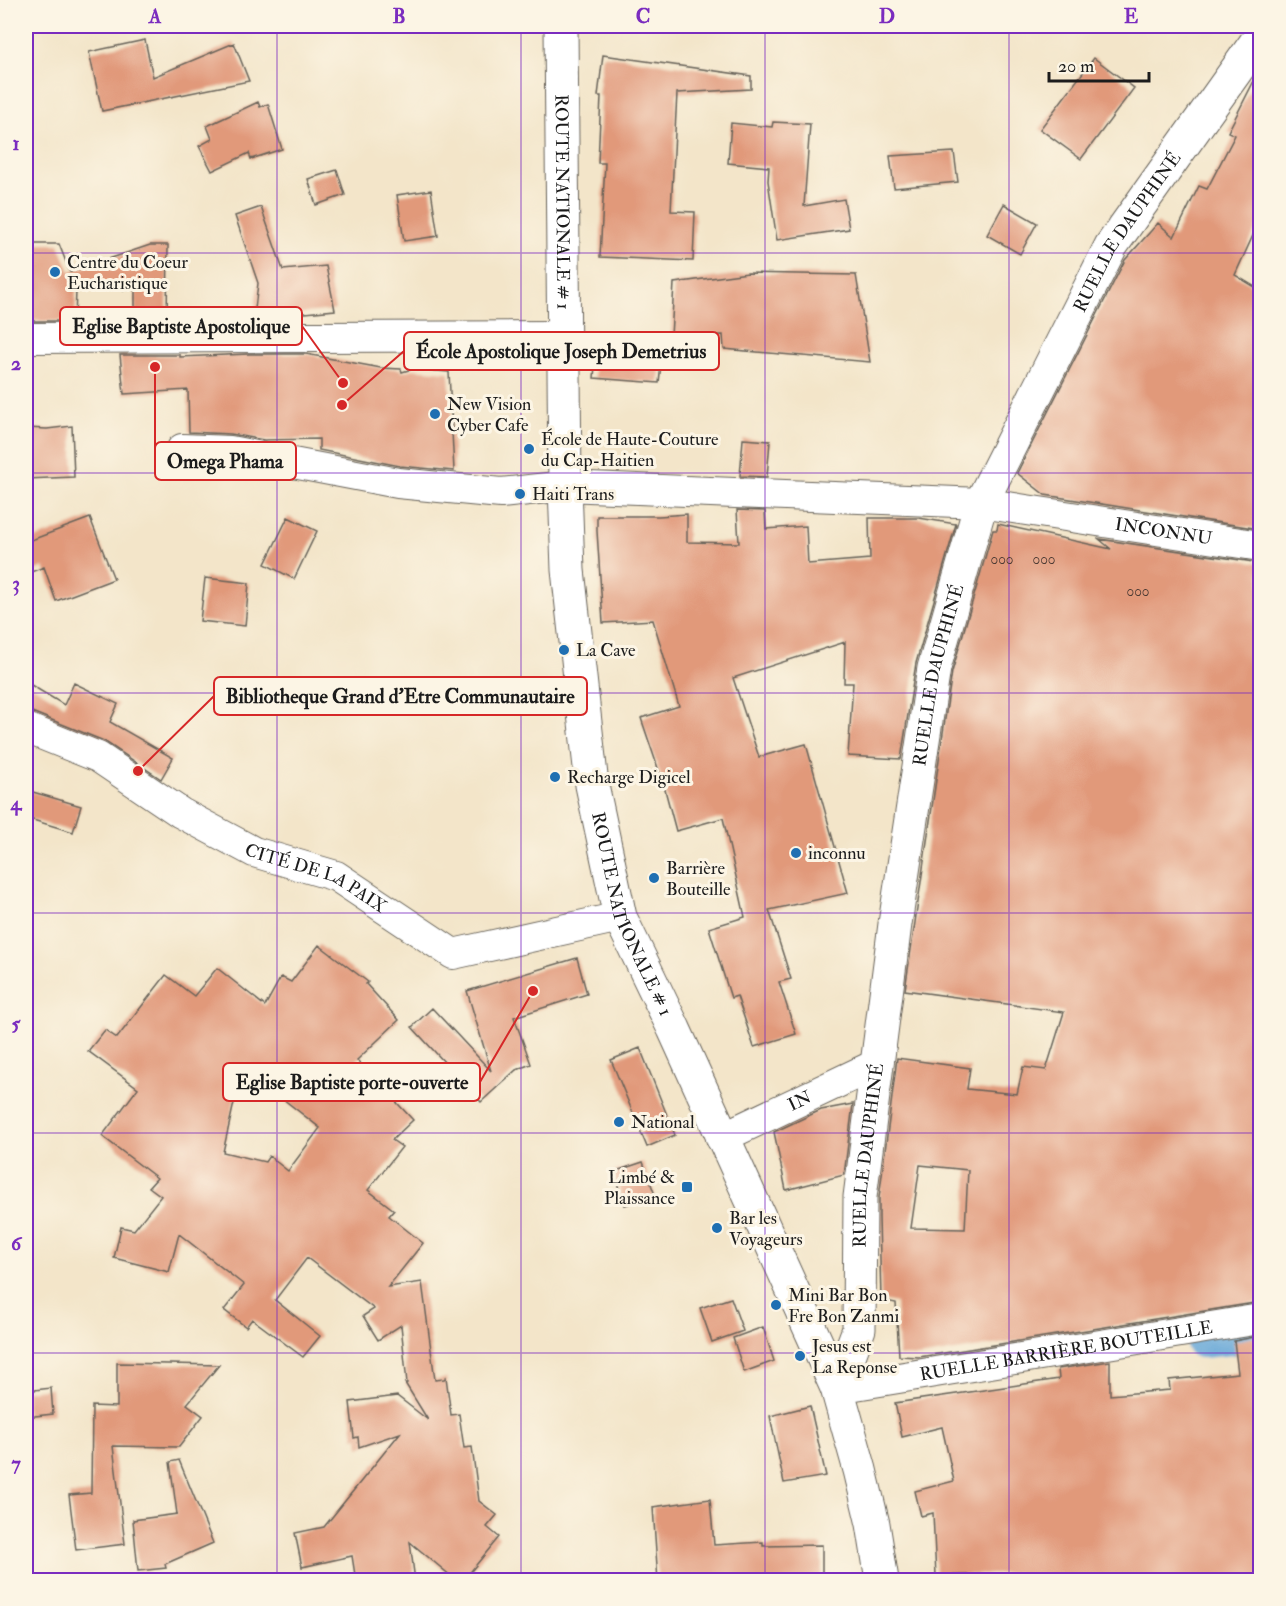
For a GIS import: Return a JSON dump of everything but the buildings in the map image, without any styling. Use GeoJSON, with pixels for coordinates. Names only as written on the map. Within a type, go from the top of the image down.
{"type":"FeatureCollection","features":[{"type":"Feature","properties":{"kind":"main road","name":"ROUTE NATIONALE # 1"},"geometry":{"type":"LineString","coordinates":[[561,26],[565,486],[568,570],[592,784],[620,917],[674,1029],[837,1388],[873,1524],[882,1581]]}},
{"type":"Feature","properties":{"kind":"main road","name":"RUELLE DAUPHINÉ"},"geometry":{"type":"LineString","coordinates":[[837,1388],[860,1329],[860,1197],[895,924],[934,668],[981,503],[1111,246],[1260,37]]}},
{"type":"Feature","properties":{"kind":"street"},"geometry":{"type":"LineString","coordinates":[[26,338],[564,336]]}},
{"type":"Feature","properties":{"kind":"street","name":"INCONNU"},"geometry":{"type":"LineString","coordinates":[[182,449],[230,451],[398,483],[501,493],[565,486],[981,503],[1260,546]]}},
{"type":"Feature","properties":{"kind":"street","name":"CITÉ DE LA PAIX"},"geometry":{"type":"LineString","coordinates":[[26,728],[98,756],[181,813],[254,852],[336,876],[453,954],[620,917]]}},
{"type":"Feature","properties":{"kind":"street","name":"IN"},"geometry":{"type":"LineString","coordinates":[[722,1138],[877,1064]]}},
{"type":"Feature","properties":{"kind":"street","name":"RUELLE BARRIÈRE BOUTEILLE"},"geometry":{"type":"LineString","coordinates":[[837,1388],[1260,1319]]}},
{"type":"Feature","properties":{"kind":"waterway"},"geometry":{"type":"LineString","coordinates":[[1202,1341],[1260,1335]]}},
{"type":"Feature","properties":{"kind":"place","name":"Centre du Coeur Eucharistique"},"geometry":{"type":"Point","coordinates":[55,272]}},
{"type":"Feature","properties":{"kind":"place","name":"Omega Phama"},"geometry":{"type":"Point","coordinates":[155,367]}},
{"type":"Feature","properties":{"kind":"place","name":"Eglise Baptiste Apostolique"},"geometry":{"type":"Point","coordinates":[343,383]}},
{"type":"Feature","properties":{"kind":"place","name":"École Apostolique Joseph Demetrius"},"geometry":{"type":"Point","coordinates":[342,405]}},
{"type":"Feature","properties":{"kind":"place","name":"New Vision Cyber Cafe"},"geometry":{"type":"Point","coordinates":[435,414]}},
{"type":"Feature","properties":{"kind":"place","name":"École de Haute-Couture du Cap-Haitien"},"geometry":{"type":"Point","coordinates":[529,449]}},
{"type":"Feature","properties":{"kind":"place","name":"Haiti Trans"},"geometry":{"type":"Point","coordinates":[520,494]}},
{"type":"Feature","properties":{"kind":"place","name":"La Cave"},"geometry":{"type":"Point","coordinates":[564,650]}},
{"type":"Feature","properties":{"kind":"place","name":"Bibliotheque Grand d'Etre Communautaire"},"geometry":{"type":"Point","coordinates":[138,771]}},
{"type":"Feature","properties":{"kind":"place","name":"Recharge Digicel"},"geometry":{"type":"Point","coordinates":[555,777]}},
{"type":"Feature","properties":{"kind":"place","name":"inconnu"},"geometry":{"type":"Point","coordinates":[796,853]}},
{"type":"Feature","properties":{"kind":"place","name":"Barrière Bouteille"},"geometry":{"type":"Point","coordinates":[654,878]}},
{"type":"Feature","properties":{"kind":"place","name":"Eglise Baptiste porte-ouverte"},"geometry":{"type":"Point","coordinates":[533,991]}},
{"type":"Feature","properties":{"kind":"place","name":"National"},"geometry":{"type":"Point","coordinates":[619,1122]}},
{"type":"Feature","properties":{"kind":"place","name":"Limbé & Plaissance"},"geometry":{"type":"Point","coordinates":[687,1187]}},
{"type":"Feature","properties":{"kind":"place","name":"Bar les Voyageurs"},"geometry":{"type":"Point","coordinates":[717,1228]}},
{"type":"Feature","properties":{"kind":"place","name":"Mini Bar Bon Fre Bon Zanmi"},"geometry":{"type":"Point","coordinates":[776,1305]}},
{"type":"Feature","properties":{"kind":"place","name":"Jesus est La Reponse"},"geometry":{"type":"Point","coordinates":[800,1356]}}]}
